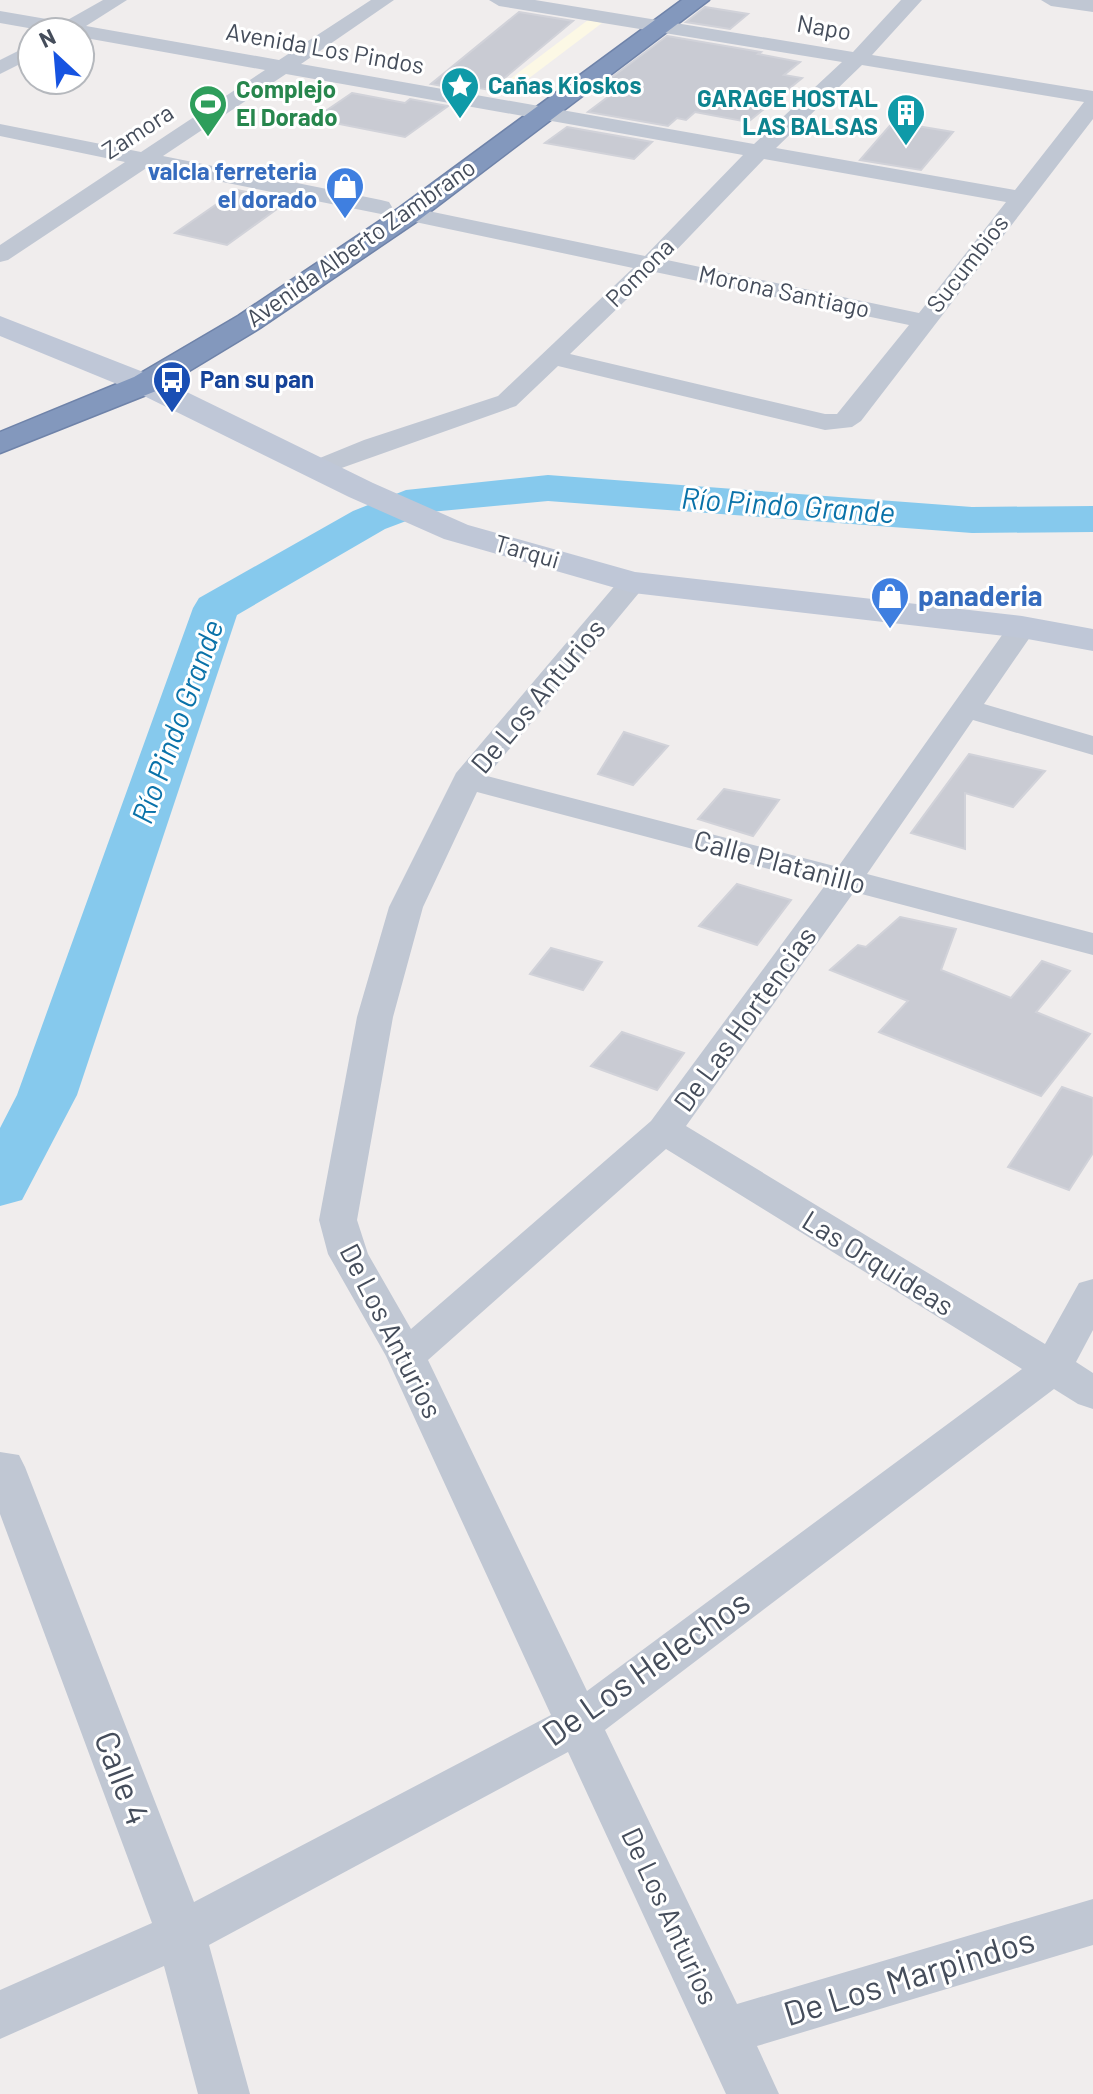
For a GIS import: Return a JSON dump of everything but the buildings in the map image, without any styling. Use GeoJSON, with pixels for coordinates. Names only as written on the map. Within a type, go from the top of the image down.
{"type":"FeatureCollection","features":[{"type":"Feature","properties":{"kind":"highway","name":"Avenida Alberto Zambrano"},"geometry":{"type":"LineString","coordinates":[[395,210],[514,108],[633,22],[697,0]]}},
{"type":"Feature","properties":{"kind":"highway","name":"Avenida Alberto Zambrano"},"geometry":{"type":"LineString","coordinates":[[0,443],[133,379],[223,315],[546,114],[663,13]]}},
{"type":"Feature","properties":{"kind":"highway","name":"Avenida Alberto Zambrano"},"geometry":{"type":"LineString","coordinates":[[0,424],[133,379]]}},
{"type":"Feature","properties":{"kind":"street"},"geometry":{"type":"LineString","coordinates":[[90,16],[117,0]]}},
{"type":"Feature","properties":{"kind":"street","name":"Zamora"},"geometry":{"type":"LineString","coordinates":[[0,255],[384,0]]}},
{"type":"Feature","properties":{"kind":"street"},"geometry":{"type":"LineString","coordinates":[[499,0],[633,22]]}},
{"type":"Feature","properties":{"kind":"street","name":"Pomona"},"geometry":{"type":"LineString","coordinates":[[319,468],[373,446],[507,401],[650,264],[761,150],[856,60],[912,0]]}},
{"type":"Feature","properties":{"kind":"street"},"geometry":{"type":"LineString","coordinates":[[1051,0],[1093,6]]}},
{"type":"Feature","properties":{"kind":"street","name":"Napo"},"geometry":{"type":"LineString","coordinates":[[663,13],[856,60],[1093,97]]}},
{"type":"Feature","properties":{"kind":"street","name":"Avenida Los Pindos"},"geometry":{"type":"LineString","coordinates":[[96,37],[761,150],[1020,198]]}},
{"type":"Feature","properties":{"kind":"street","name":"Sucumbios"},"geometry":{"type":"LineString","coordinates":[[554,358],[825,422],[843,421],[852,415],[1093,105]]}},
{"type":"Feature","properties":{"kind":"street","name":"Morona Santiago"},"geometry":{"type":"LineString","coordinates":[[0,130],[924,321]]}},
{"type":"Feature","properties":{"kind":"street","name":"Tarqui"},"geometry":{"type":"LineString","coordinates":[[0,325],[133,379],[361,490],[456,532],[633,582],[1022,627],[1093,640]]}},
{"type":"Feature","properties":{"kind":"street","name":"De Los Anturios"},"geometry":{"type":"LineString","coordinates":[[633,582],[467,780],[406,907],[375,1017],[338,1220],[348,1254],[406,1356],[753,2094]]}},
{"type":"Feature","properties":{"kind":"street","name":"De Las Hortencias"},"geometry":{"type":"LineString","coordinates":[[406,1356],[664,1130],[846,880],[1022,627]]}},
{"type":"Feature","properties":{"kind":"street"},"geometry":{"type":"LineString","coordinates":[[966,708],[1093,746]]}},
{"type":"Feature","properties":{"kind":"street","name":"Calle Platanillo"},"geometry":{"type":"LineString","coordinates":[[467,780],[1093,944]]}},
{"type":"Feature","properties":{"kind":"street","name":"Las Orquideas"},"geometry":{"type":"LineString","coordinates":[[664,1130],[1093,1393]]}},
{"type":"Feature","properties":{"kind":"street","name":"De Los Helechos"},"geometry":{"type":"LineString","coordinates":[[0,2015],[181,1934],[579,1723],[1051,1370],[1093,1293]]}},
{"type":"Feature","properties":{"kind":"street","name":"Calle 4"},"geometry":{"type":"LineString","coordinates":[[4,1467],[181,1934],[224,2094]]}},
{"type":"Feature","properties":{"kind":"street","name":"De Los Marpindos"},"geometry":{"type":"LineString","coordinates":[[725,2032],[1093,1922]]}},
{"type":"Feature","properties":{"kind":"shaded area"},"geometry":{"type":"Polygon","coordinates":[[[588,20],[602,23],[508,94],[494,91],[588,20]]]}},
{"type":"Feature","properties":{"kind":"waterway","name":"Río Pindo Grande"},"geometry":{"type":"LineString","coordinates":[[0,1185],[47,1095],[216,608],[369,520],[422,499],[548,488],[972,520],[1093,519]]}},
{"type":"Feature","properties":{"kind":"place","name":"Cañas Kioskos"},"geometry":{"type":"Point","coordinates":[460,120]}},
{"type":"Feature","properties":{"kind":"place","name":"Complejo El Dorado"},"geometry":{"type":"Point","coordinates":[208,138]}},
{"type":"Feature","properties":{"kind":"place","name":"GARAGE HOSTAL LAS BALSAS"},"geometry":{"type":"Point","coordinates":[906,147]}},
{"type":"Feature","properties":{"kind":"place","name":"valcla ferreteria el dorado"},"geometry":{"type":"Point","coordinates":[345,220]}},
{"type":"Feature","properties":{"kind":"place","name":"Pan su pan"},"geometry":{"type":"Point","coordinates":[172,414]}},
{"type":"Feature","properties":{"kind":"place","name":"panaderia"},"geometry":{"type":"Point","coordinates":[890,630]}}]}
